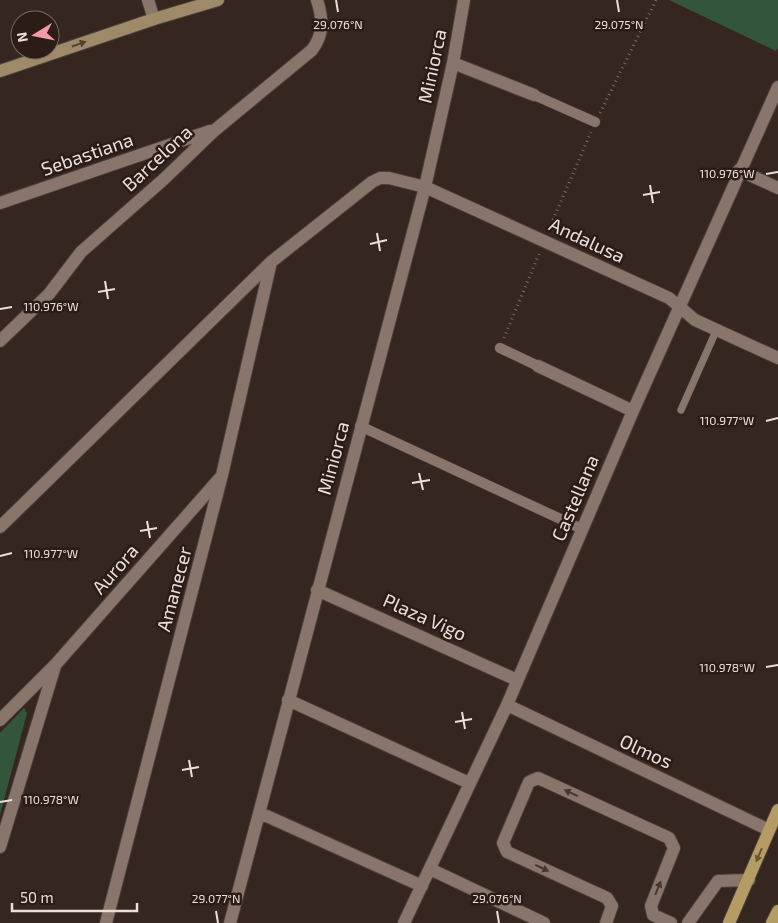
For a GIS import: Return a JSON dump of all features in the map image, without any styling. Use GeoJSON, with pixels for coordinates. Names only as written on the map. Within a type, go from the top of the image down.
{"type":"FeatureCollection","features":[{"type":"Feature","properties":{"kind":"main road"},"geometry":{"type":"LineString","coordinates":[[0,71],[154,19],[218,0]]}},
{"type":"Feature","properties":{"kind":"main road"},"geometry":{"type":"LineString","coordinates":[[729,923],[748,880],[774,834],[778,810]]}},
{"type":"Feature","properties":{"kind":"main road"},"geometry":{"type":"LineString","coordinates":[[772,923],[778,910]]}},
{"type":"Feature","properties":{"kind":"street"},"geometry":{"type":"LineString","coordinates":[[148,0],[154,19]]}},
{"type":"Feature","properties":{"kind":"street","name":"Barcelona"},"geometry":{"type":"LineString","coordinates":[[0,341],[49,294],[81,252],[164,179],[215,130],[312,50],[320,39],[322,26],[322,14],[317,0]]}},
{"type":"Feature","properties":{"kind":"street","name":"Miniorca"},"geometry":{"type":"LineString","coordinates":[[230,923],[360,426],[425,187],[453,63],[464,0]]}},
{"type":"Feature","properties":{"kind":"street"},"geometry":{"type":"LineString","coordinates":[[453,63],[534,94],[595,122]]}},
{"type":"Feature","properties":{"kind":"street","name":"Castellana"},"geometry":{"type":"LineString","coordinates":[[404,923],[506,705],[739,170],[778,87]]}},
{"type":"Feature","properties":{"kind":"street","name":"Sebastiana"},"geometry":{"type":"LineString","coordinates":[[0,203],[215,130]]}},
{"type":"Feature","properties":{"kind":"street"},"geometry":{"type":"LineString","coordinates":[[739,170],[778,188]]}},
{"type":"Feature","properties":{"kind":"street","name":"Andalusa"},"geometry":{"type":"LineString","coordinates":[[271,262],[372,182],[380,178],[389,178],[425,187],[669,298],[680,305],[695,320],[778,358]]}},
{"type":"Feature","properties":{"kind":"street"},"geometry":{"type":"LineString","coordinates":[[0,527],[271,262]]}},
{"type":"Feature","properties":{"kind":"street","name":"Amanecer"},"geometry":{"type":"LineString","coordinates":[[106,923],[222,475],[271,262]]}},
{"type":"Feature","properties":{"kind":"street"},"geometry":{"type":"LineString","coordinates":[[500,348],[633,411]]}},
{"type":"Feature","properties":{"kind":"street"},"geometry":{"type":"LineString","coordinates":[[360,426],[582,529]]}},
{"type":"Feature","properties":{"kind":"street","name":"Aurora"},"geometry":{"type":"LineString","coordinates":[[0,720],[56,664],[222,475]]}},
{"type":"Feature","properties":{"kind":"street","name":"Plaza Vigo"},"geometry":{"type":"LineString","coordinates":[[317,590],[517,680]]}},
{"type":"Feature","properties":{"kind":"street","name":"Aurora"},"geometry":{"type":"LineString","coordinates":[[0,847],[56,664]]}},
{"type":"Feature","properties":{"kind":"street"},"geometry":{"type":"LineString","coordinates":[[288,700],[469,783]]}},
{"type":"Feature","properties":{"kind":"street","name":"Olmos"},"geometry":{"type":"LineString","coordinates":[[506,705],[774,834]]}},
{"type":"Feature","properties":{"kind":"street"},"geometry":{"type":"LineString","coordinates":[[606,923],[612,906],[607,898],[507,852],[504,848],[503,843],[529,782],[533,778],[538,778],[669,838],[674,848],[651,906],[653,915],[671,923]]}},
{"type":"Feature","properties":{"kind":"street"},"geometry":{"type":"LineString","coordinates":[[260,813],[422,886]]}},
{"type":"Feature","properties":{"kind":"street"},"geometry":{"type":"LineString","coordinates":[[430,869],[544,923]]}},
{"type":"Feature","properties":{"kind":"street"},"geometry":{"type":"LineString","coordinates":[[688,923],[718,881],[748,880]]}},
{"type":"Feature","properties":{"kind":"lane"},"geometry":{"type":"LineString","coordinates":[[680,410],[716,330]]}},
{"type":"Feature","properties":{"kind":"path"},"geometry":{"type":"LineString","coordinates":[[500,348],[544,242]]}},
{"type":"Feature","properties":{"kind":"green space"},"geometry":{"type":"Polygon","coordinates":[[[669,0],[778,0],[778,48],[776,51],[669,0]]]}},
{"type":"Feature","properties":{"kind":"green space"},"geometry":{"type":"Polygon","coordinates":[[[24,708],[27,713],[0,815],[0,733],[24,708]]]}}]}
